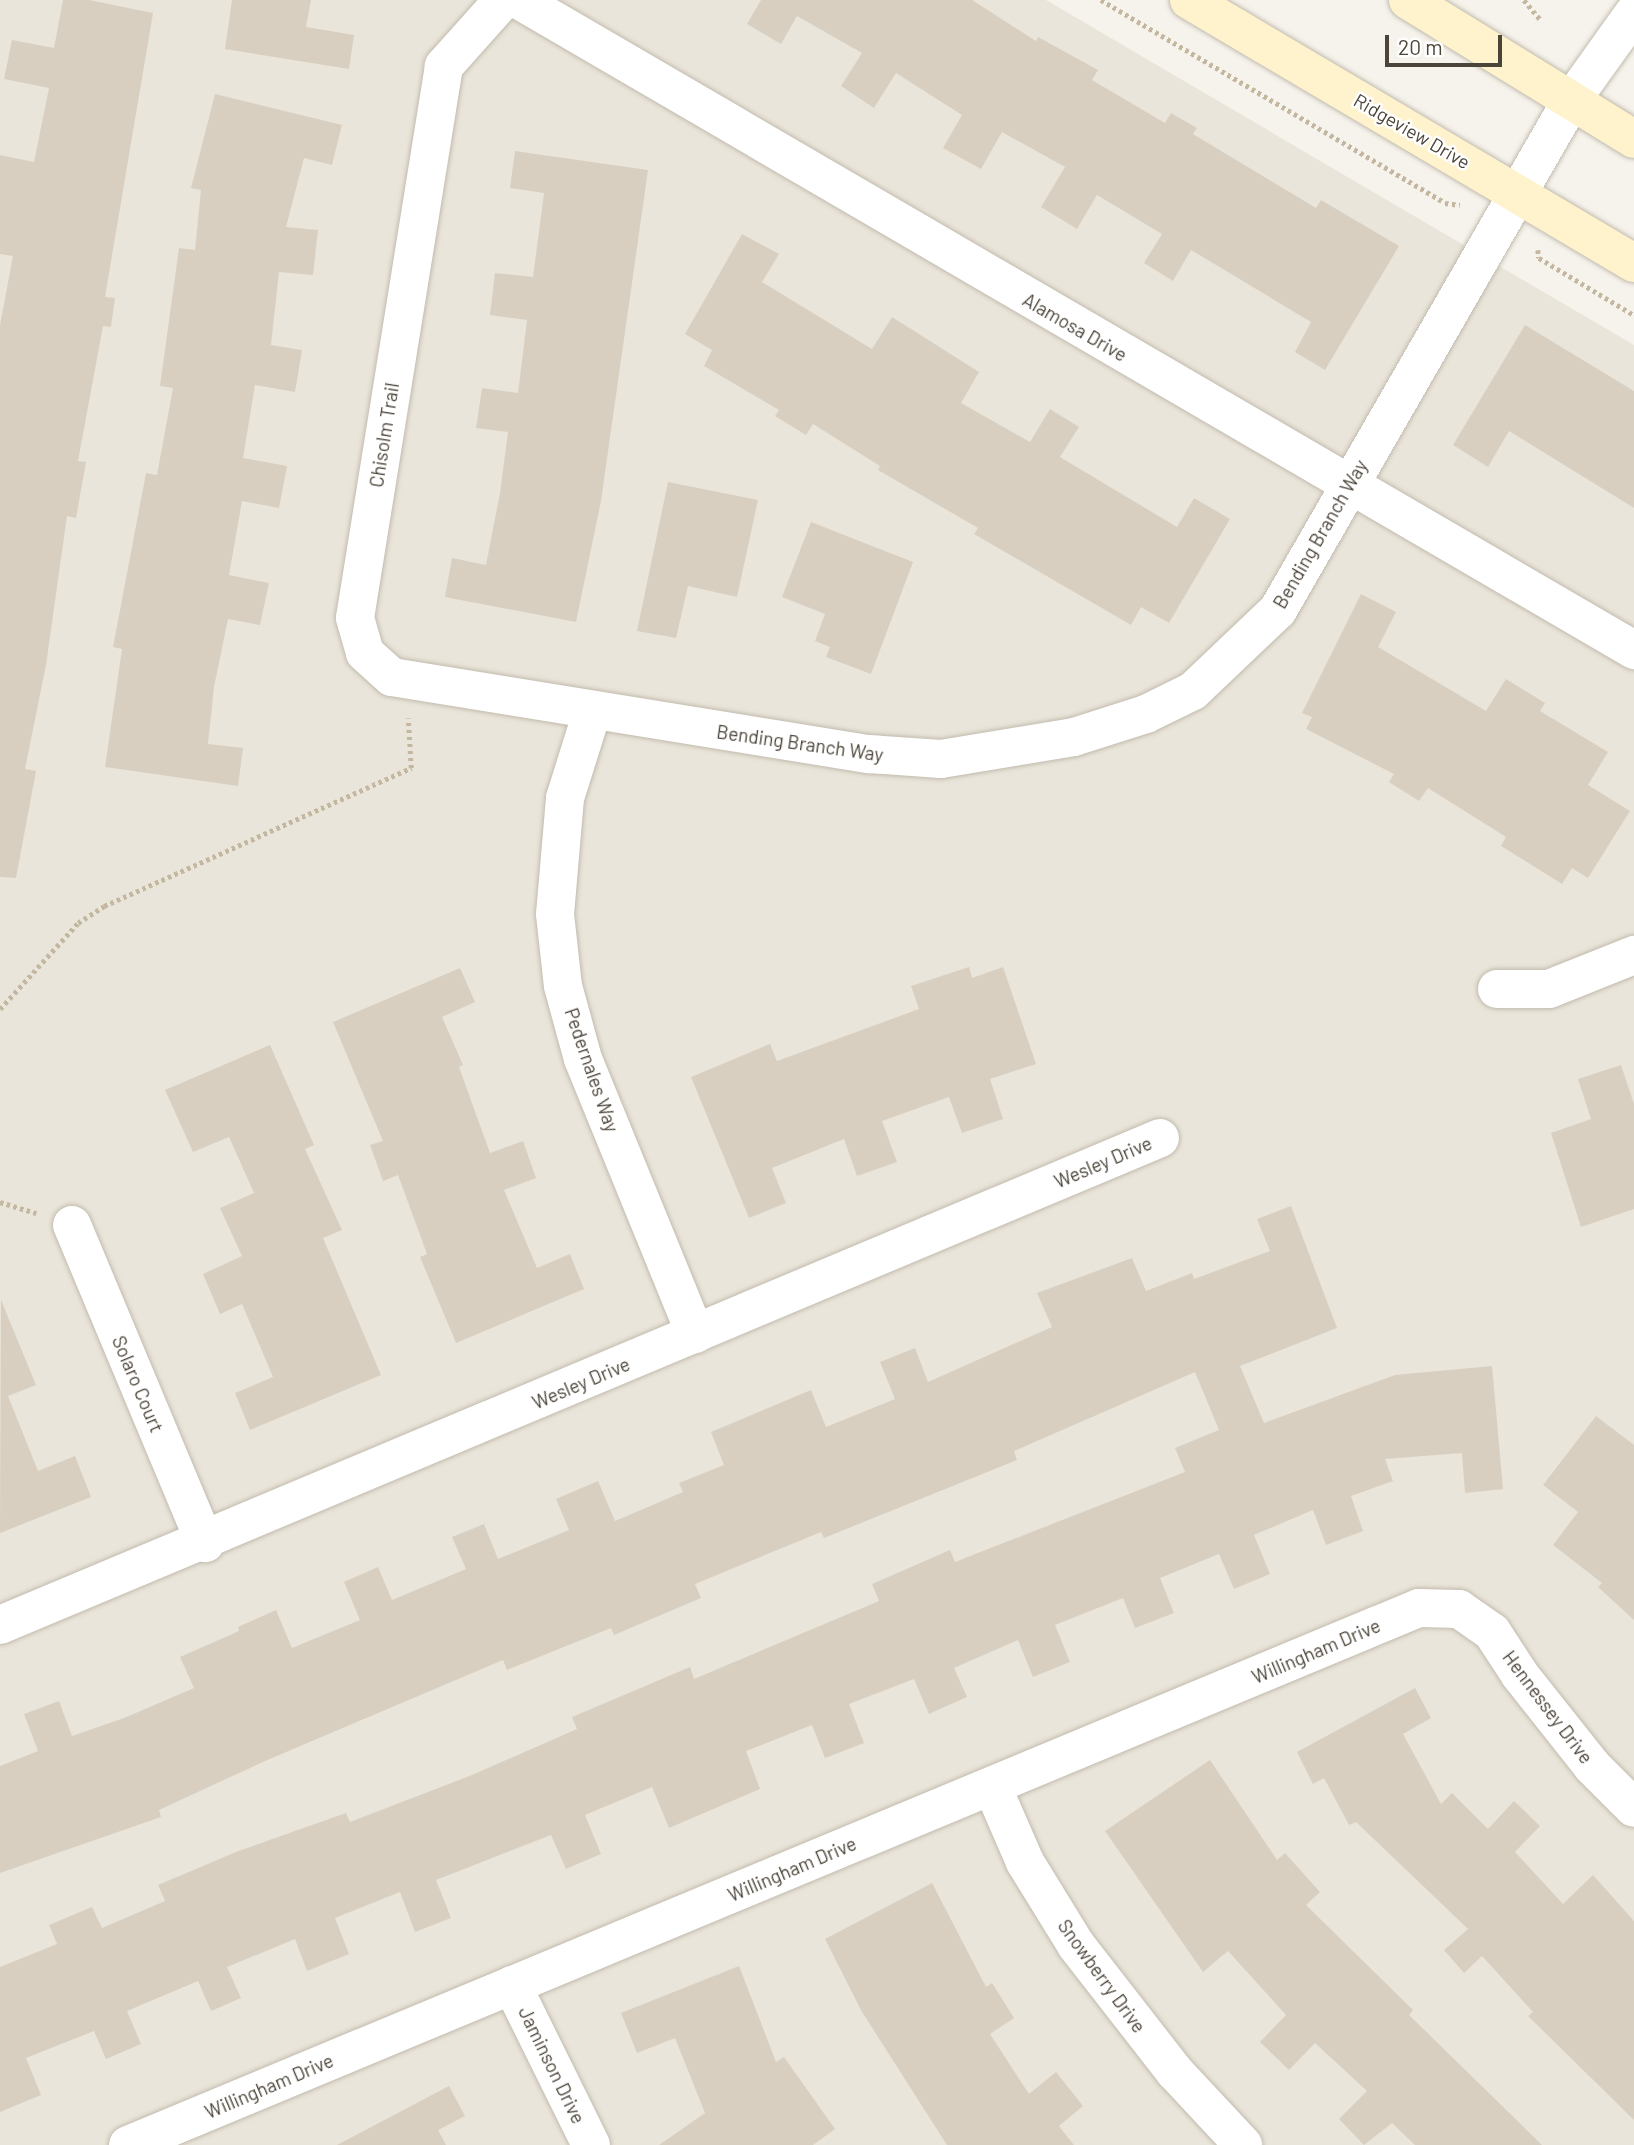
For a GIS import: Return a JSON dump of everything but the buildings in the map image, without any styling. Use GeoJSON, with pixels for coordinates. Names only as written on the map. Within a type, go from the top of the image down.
{"type":"FeatureCollection","features":[{"type":"Feature","properties":{"kind":"main road","name":"Ridgeview Drive"},"geometry":{"type":"LineString","coordinates":[[1189,0],[1634,263]]}},
{"type":"Feature","properties":{"kind":"main road"},"geometry":{"type":"LineString","coordinates":[[1408,0],[1634,139]]}},
{"type":"Feature","properties":{"kind":"street","name":"Chisolm Trail"},"geometry":{"type":"LineString","coordinates":[[503,0],[444,65],[355,618],[365,653],[392,677],[592,712]]}},
{"type":"Feature","properties":{"kind":"street","name":"Alamosa Drive"},"geometry":{"type":"LineString","coordinates":[[519,0],[1348,487],[1634,650]]}},
{"type":"Feature","properties":{"kind":"street","name":"Bending Branch Way"},"geometry":{"type":"LineString","coordinates":[[592,712],[869,754],[941,759],[1074,737],[1146,714],[1193,691],[1231,658],[1278,610],[1571,101],[1634,13]]}},
{"type":"Feature","properties":{"kind":"street","name":"Pedernales Way"},"geometry":{"type":"LineString","coordinates":[[592,712],[565,798],[555,914],[563,986],[583,1059],[695,1334]]}},
{"type":"Feature","properties":{"kind":"street"},"geometry":{"type":"LineString","coordinates":[[1497,989],[1549,989],[1634,955]]}},
{"type":"Feature","properties":{"kind":"street","name":"Wesley Drive"},"geometry":{"type":"LineString","coordinates":[[0,1625],[205,1543],[1160,1138]]}},
{"type":"Feature","properties":{"kind":"street","name":"Solaro Court"},"geometry":{"type":"LineString","coordinates":[[72,1225],[205,1543]]}},
{"type":"Feature","properties":{"kind":"street","name":"Willingham Drive"},"geometry":{"type":"LineString","coordinates":[[128,2145],[1419,1608],[1459,1609]]}},
{"type":"Feature","properties":{"kind":"street","name":"Hennessey Drive"},"geometry":{"type":"LineString","coordinates":[[1459,1609],[1492,1632],[1520,1675],[1592,1766],[1634,1808]]}},
{"type":"Feature","properties":{"kind":"street","name":"Snowberry Drive"},"geometry":{"type":"LineString","coordinates":[[992,1786],[1025,1862],[1076,1945],[1175,2072],[1243,2145]]}},
{"type":"Feature","properties":{"kind":"street","name":"Jaminson Drive"},"geometry":{"type":"LineString","coordinates":[[513,1985],[591,2145]]}},
{"type":"Feature","properties":{"kind":"path"},"geometry":{"type":"LineString","coordinates":[[1101,0],[1455,207]]}},
{"type":"Feature","properties":{"kind":"path"},"geometry":{"type":"LineString","coordinates":[[1524,0],[1540,19]]}},
{"type":"Feature","properties":{"kind":"path"},"geometry":{"type":"LineString","coordinates":[[1539,258],[1634,315]]}},
{"type":"Feature","properties":{"kind":"path"},"geometry":{"type":"LineString","coordinates":[[0,1009],[78,923],[104,906],[411,768],[405,679]]}},
{"type":"Feature","properties":{"kind":"shaded area"},"geometry":{"type":"Polygon","coordinates":[[[0,0],[1046,0],[1634,345],[1634,2145],[0,2145],[0,0]]]}}]}
